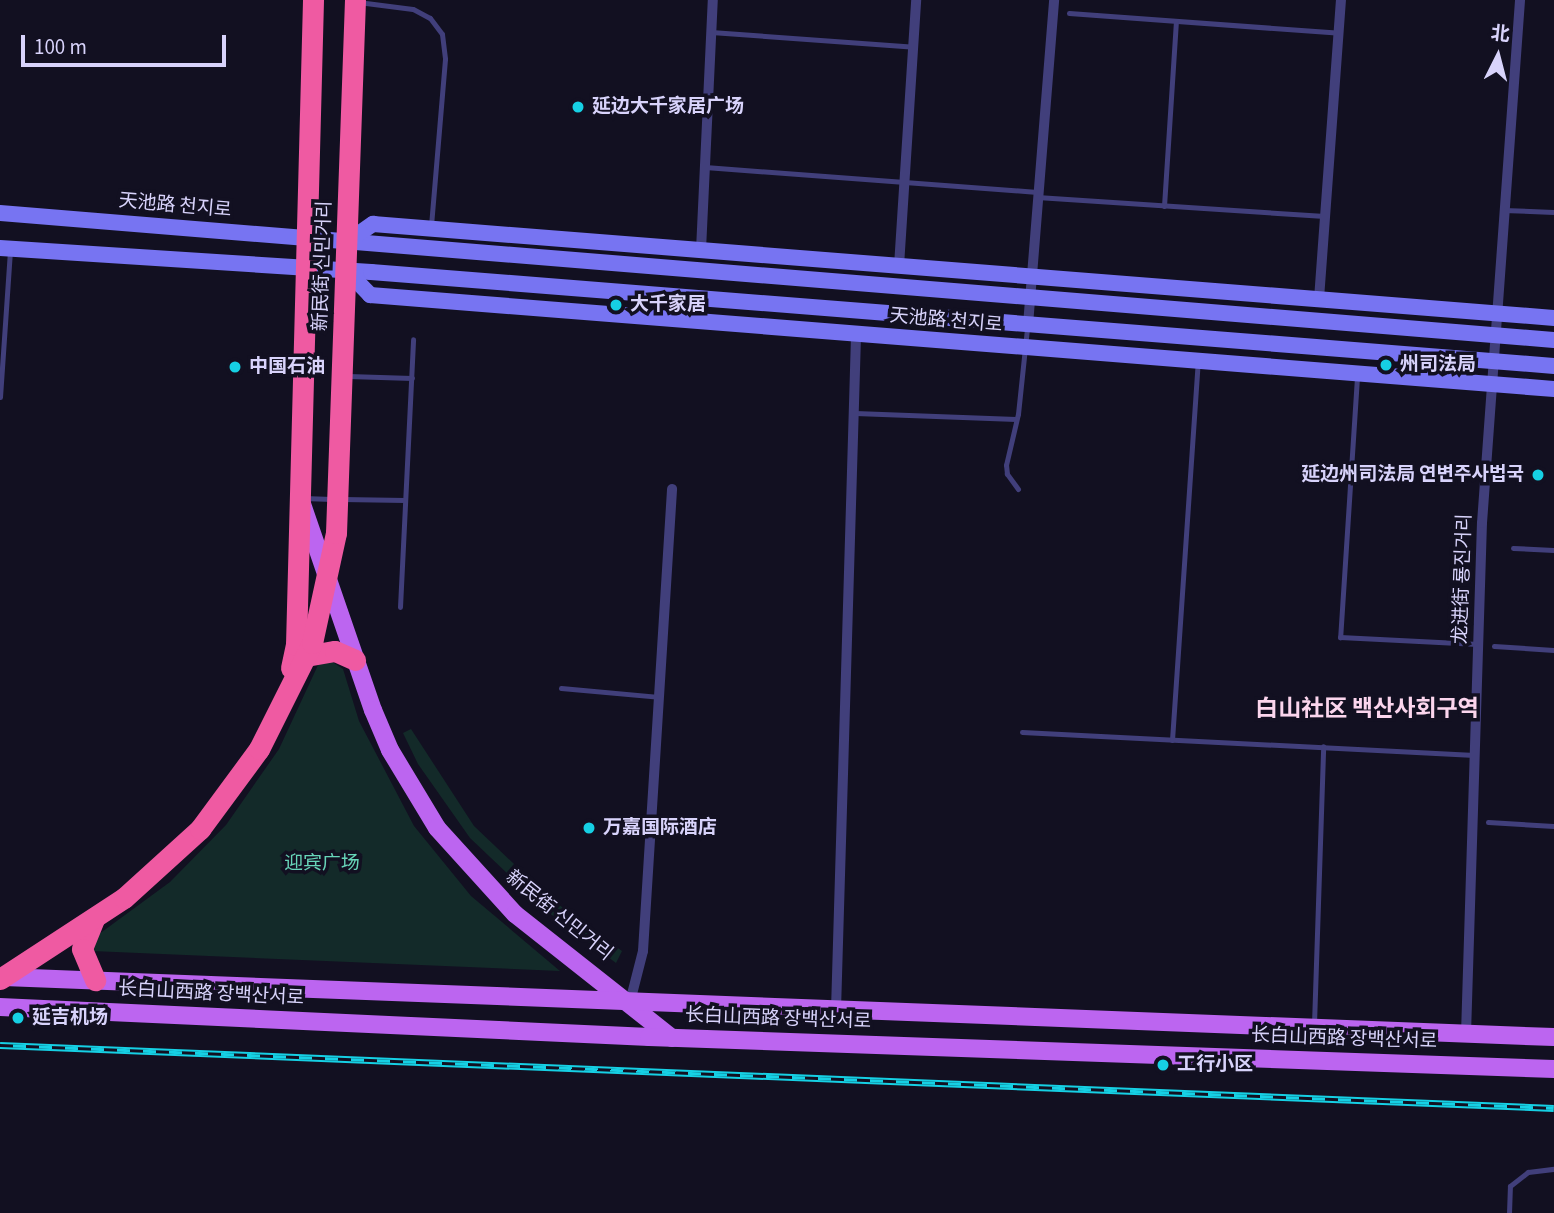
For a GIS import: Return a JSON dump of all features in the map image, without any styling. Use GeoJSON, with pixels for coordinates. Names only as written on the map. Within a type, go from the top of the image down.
{"type":"FeatureCollection","features":[{"type":"Feature","properties":{"kind":"highway","name":"新民街 신민거리"},"geometry":{"type":"LineString","coordinates":[[284,701],[296,645],[303,239],[313,0]]}},
{"type":"Feature","properties":{"kind":"highway","name":"新民街 신민거리"},"geometry":{"type":"LineString","coordinates":[[1,978],[94,919],[166,863],[216,811],[250,765],[306,656],[328,573],[335,533],[355,1]]}},
{"type":"Feature","properties":{"kind":"highway"},"geometry":{"type":"LineString","coordinates":[[306,656],[335,651],[355,660]]}},
{"type":"Feature","properties":{"kind":"highway"},"geometry":{"type":"LineString","coordinates":[[94,919],[82,949],[95,981]]}},
{"type":"Feature","properties":{"kind":"main road","name":"天池路 천지로"},"geometry":{"type":"LineString","coordinates":[[0,213],[1554,340]]}},
{"type":"Feature","properties":{"kind":"main road"},"geometry":{"type":"LineString","coordinates":[[347,242],[373,223],[1554,318]]}},
{"type":"Feature","properties":{"kind":"main road","name":"天池路 천지로"},"geometry":{"type":"LineString","coordinates":[[5,249],[346,271],[1554,366]]}},
{"type":"Feature","properties":{"kind":"main road","name":"天池路 천지로"},"geometry":{"type":"LineString","coordinates":[[346,271],[370,295],[1554,389]]}},
{"type":"Feature","properties":{"kind":"main road","name":"新民街 신민거리"},"geometry":{"type":"LineString","coordinates":[[300,498],[328,573],[355,660],[390,750],[437,828],[465,864],[515,914],[630,1002],[672,1038]]}},
{"type":"Feature","properties":{"kind":"main road","name":"新民街 신민거리"},"geometry":{"type":"LineString","coordinates":[[335,533],[345,626]]}},
{"type":"Feature","properties":{"kind":"main road","name":"长白山西路 장백산서로"},"geometry":{"type":"LineString","coordinates":[[1,978],[1554,1037]]}},
{"type":"Feature","properties":{"kind":"main road","name":"长白山西路 장백산서로"},"geometry":{"type":"LineString","coordinates":[[0,1007],[672,1038],[1554,1069]]}},
{"type":"Feature","properties":{"kind":"street"},"geometry":{"type":"LineString","coordinates":[[701,250],[713,0]]}},
{"type":"Feature","properties":{"kind":"street"},"geometry":{"type":"LineString","coordinates":[[899,266],[916,0]]}},
{"type":"Feature","properties":{"kind":"street"},"geometry":{"type":"LineString","coordinates":[[1028,325],[1054,0]]}},
{"type":"Feature","properties":{"kind":"street"},"geometry":{"type":"LineString","coordinates":[[1319,299],[1341,0]]}},
{"type":"Feature","properties":{"kind":"street","name":"龙进街 룡진거리"},"geometry":{"type":"LineString","coordinates":[[1466,1034],[1478,644],[1492,384],[1492,335],[1520,0]]}},
{"type":"Feature","properties":{"kind":"street"},"geometry":{"type":"LineString","coordinates":[[836,1010],[856,335]]}},
{"type":"Feature","properties":{"kind":"street"},"geometry":{"type":"LineString","coordinates":[[630,1002],[643,951],[672,489]]}},
{"type":"Feature","properties":{"kind":"lane"},"geometry":{"type":"LineString","coordinates":[[355,1],[414,9],[430,18],[442,34],[445,59],[431,229]]}},
{"type":"Feature","properties":{"kind":"lane"},"geometry":{"type":"LineString","coordinates":[[1069,13],[1339,33]]}},
{"type":"Feature","properties":{"kind":"lane"},"geometry":{"type":"LineString","coordinates":[[1164,206],[1176,21]]}},
{"type":"Feature","properties":{"kind":"lane"},"geometry":{"type":"LineString","coordinates":[[711,32],[913,47]]}},
{"type":"Feature","properties":{"kind":"lane"},"geometry":{"type":"LineString","coordinates":[[705,167],[1164,206],[1325,216]]}},
{"type":"Feature","properties":{"kind":"lane"},"geometry":{"type":"LineString","coordinates":[[1503,209],[1554,212]]}},
{"type":"Feature","properties":{"kind":"lane"},"geometry":{"type":"LineString","coordinates":[[0,397],[5,249]]}},
{"type":"Feature","properties":{"kind":"lane"},"geometry":{"type":"LineString","coordinates":[[1018,489],[1007,474],[1028,325]]}},
{"type":"Feature","properties":{"kind":"lane"},"geometry":{"type":"LineString","coordinates":[[400,607],[414,340]]}},
{"type":"Feature","properties":{"kind":"lane"},"geometry":{"type":"LineString","coordinates":[[1172,740],[1198,362]]}},
{"type":"Feature","properties":{"kind":"lane"},"geometry":{"type":"LineString","coordinates":[[1357,374],[1340,637],[1478,644]]}},
{"type":"Feature","properties":{"kind":"lane"},"geometry":{"type":"LineString","coordinates":[[341,376],[412,378]]}},
{"type":"Feature","properties":{"kind":"lane"},"geometry":{"type":"LineString","coordinates":[[852,413],[1016,419]]}},
{"type":"Feature","properties":{"kind":"lane"},"geometry":{"type":"LineString","coordinates":[[300,498],[405,500]]}},
{"type":"Feature","properties":{"kind":"lane"},"geometry":{"type":"LineString","coordinates":[[1513,548],[1554,550]]}},
{"type":"Feature","properties":{"kind":"lane"},"geometry":{"type":"LineString","coordinates":[[1494,646],[1554,650]]}},
{"type":"Feature","properties":{"kind":"lane"},"geometry":{"type":"LineString","coordinates":[[561,688],[659,696]]}},
{"type":"Feature","properties":{"kind":"lane"},"geometry":{"type":"LineString","coordinates":[[1022,732],[1475,755]]}},
{"type":"Feature","properties":{"kind":"lane"},"geometry":{"type":"LineString","coordinates":[[1314,1027],[1323,746]]}},
{"type":"Feature","properties":{"kind":"lane"},"geometry":{"type":"LineString","coordinates":[[1488,822],[1554,826]]}},
{"type":"Feature","properties":{"kind":"lane"},"geometry":{"type":"LineString","coordinates":[[1508,1213],[1510,1186],[1528,1172],[1554,1169]]}},
{"type":"Feature","properties":{"kind":"green space","name":"迎宾广场"},"geometry":{"type":"Polygon","coordinates":[[[331,661],[343,669],[359,721],[414,826],[471,896],[560,971],[92,951],[95,937],[170,882],[226,825],[279,749],[319,663],[331,661]]]}},
{"type":"Feature","properties":{"kind":"green space"},"geometry":{"type":"Polygon","coordinates":[[[411,729],[474,826],[551,899],[622,951],[616,963],[548,912],[470,838],[418,764],[403,733],[411,729]]]}},
{"type":"Feature","properties":{"kind":"railway"},"geometry":{"type":"LineString","coordinates":[[0,1045],[1554,1108]]}},
{"type":"Feature","properties":{"kind":"place","name":"延边大千家居广场"},"geometry":{"type":"Point","coordinates":[578,107]}},
{"type":"Feature","properties":{"kind":"place","name":"大千家居"},"geometry":{"type":"Point","coordinates":[616,305]}},
{"type":"Feature","properties":{"kind":"place","name":"州司法局"},"geometry":{"type":"Point","coordinates":[1386,365]}},
{"type":"Feature","properties":{"kind":"place","name":"中国石油"},"geometry":{"type":"Point","coordinates":[235,367]}},
{"type":"Feature","properties":{"kind":"place","name":"延边州司法局 연변주사법국"},"geometry":{"type":"Point","coordinates":[1538,475]}},
{"type":"Feature","properties":{"kind":"place","name":"万嘉国际酒店"},"geometry":{"type":"Point","coordinates":[589,828]}},
{"type":"Feature","properties":{"kind":"place","name":"延吉机场"},"geometry":{"type":"Point","coordinates":[18,1018]}},
{"type":"Feature","properties":{"kind":"place","name":"工行小区"},"geometry":{"type":"Point","coordinates":[1163,1065]}},
{"type":"Feature","properties":{"kind":"district","name":"白山社区 백산사회구역"},"geometry":{"type":"Point","coordinates":[1367,709]}}]}
